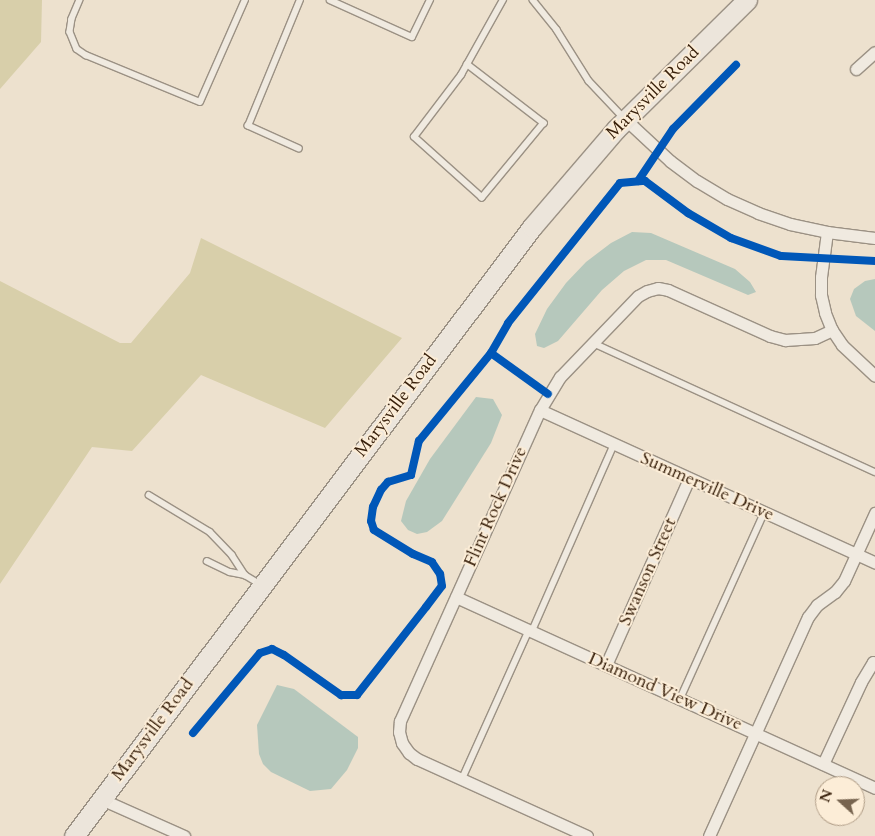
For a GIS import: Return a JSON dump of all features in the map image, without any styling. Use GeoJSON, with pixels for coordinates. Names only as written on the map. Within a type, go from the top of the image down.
{"type":"FeatureCollection","features":[{"type":"Feature","properties":{"kind":"highway","name":"Marysville Road"},"geometry":{"type":"LineString","coordinates":[[74,836],[532,227],[572,178],[625,120],[747,0]]}},
{"type":"Feature","properties":{"kind":"street"},"geometry":{"type":"LineString","coordinates":[[856,69],[875,52]]}},
{"type":"Feature","properties":{"kind":"street"},"geometry":{"type":"LineString","coordinates":[[625,120],[697,181],[727,199],[783,222],[827,232],[875,238]]}},
{"type":"Feature","properties":{"kind":"street"},"geometry":{"type":"LineString","coordinates":[[827,232],[821,277],[821,295],[832,330],[842,345],[875,376]]}},
{"type":"Feature","properties":{"kind":"street","name":"Flint Rock Drive"},"geometry":{"type":"LineString","coordinates":[[587,836],[409,753],[402,743],[399,732],[400,721],[540,410],[560,378],[638,296],[647,291],[658,288],[668,290],[770,336],[785,340],[815,338],[832,330]]}},
{"type":"Feature","properties":{"kind":"street","name":"Summerville Drive"},"geometry":{"type":"LineString","coordinates":[[540,410],[875,563]]}},
{"type":"Feature","properties":{"kind":"street","name":"Swanson Street"},"geometry":{"type":"LineString","coordinates":[[606,665],[689,479]]}},
{"type":"Feature","properties":{"kind":"street"},"geometry":{"type":"LineString","coordinates":[[709,836],[808,617],[817,605],[835,592],[844,581],[875,513]]}},
{"type":"Feature","properties":{"kind":"street","name":"Diamond View Drive"},"geometry":{"type":"LineString","coordinates":[[456,597],[875,788]]}},
{"type":"Feature","properties":{"kind":"street"},"geometry":{"type":"LineString","coordinates":[[823,764],[861,682],[873,662],[875,663]]}},
{"type":"Feature","properties":{"kind":"street"},"geometry":{"type":"LineString","coordinates":[[101,799],[184,836]]}},
{"type":"Feature","properties":{"kind":"lane"},"geometry":{"type":"LineString","coordinates":[[80,0],[72,19],[70,32],[77,49],[86,55],[200,102],[244,0]]}},
{"type":"Feature","properties":{"kind":"lane"},"geometry":{"type":"LineString","coordinates":[[299,149],[248,126],[300,0]]}},
{"type":"Feature","properties":{"kind":"lane"},"geometry":{"type":"LineString","coordinates":[[330,0],[412,37],[428,1]]}},
{"type":"Feature","properties":{"kind":"lane"},"geometry":{"type":"LineString","coordinates":[[467,64],[544,123],[482,198],[414,137],[461,75],[467,64],[503,0]]}},
{"type":"Feature","properties":{"kind":"lane"},"geometry":{"type":"LineString","coordinates":[[533,0],[557,30],[589,81],[625,120]]}},
{"type":"Feature","properties":{"kind":"lane"},"geometry":{"type":"LineString","coordinates":[[593,343],[875,472]]}},
{"type":"Feature","properties":{"kind":"lane"},"geometry":{"type":"LineString","coordinates":[[462,779],[614,444]]}},
{"type":"Feature","properties":{"kind":"lane"},"geometry":{"type":"LineString","coordinates":[[149,495],[210,532],[232,555],[245,575],[261,586]]}},
{"type":"Feature","properties":{"kind":"lane"},"geometry":{"type":"LineString","coordinates":[[680,699],[764,513]]}},
{"type":"Feature","properties":{"kind":"lane"},"geometry":{"type":"LineString","coordinates":[[207,562],[230,572],[245,575]]}},
{"type":"Feature","properties":{"kind":"shaded area"},"geometry":{"type":"Polygon","coordinates":[[[0,0],[42,0],[41,42],[0,89],[0,0]]]}},
{"type":"Feature","properties":{"kind":"shaded area"},"geometry":{"type":"Polygon","coordinates":[[[632,232],[651,233],[735,269],[750,282],[756,292],[748,295],[666,260],[646,260],[624,271],[602,290],[558,341],[544,348],[537,346],[535,334],[547,309],[566,283],[586,262],[611,243],[632,232]]]}},
{"type":"Feature","properties":{"kind":"shaded area"},"geometry":{"type":"Polygon","coordinates":[[[201,238],[402,338],[325,428],[201,375],[132,451],[92,447],[0,584],[0,281],[120,343],[131,343],[190,273],[201,238]]]}},
{"type":"Feature","properties":{"kind":"shaded area"},"geometry":{"type":"Polygon","coordinates":[[[875,279],[875,331],[856,316],[850,299],[854,289],[865,281],[875,279]]]}},
{"type":"Feature","properties":{"kind":"shaded area"},"geometry":{"type":"Polygon","coordinates":[[[476,397],[493,399],[502,415],[491,443],[442,521],[427,532],[417,534],[408,530],[401,521],[406,501],[430,459],[476,397]]]}},
{"type":"Feature","properties":{"kind":"shaded area"},"geometry":{"type":"Polygon","coordinates":[[[277,685],[294,689],[358,737],[358,748],[347,770],[331,789],[310,791],[271,772],[263,764],[259,754],[257,725],[277,685]]]}},
{"type":"Feature","properties":{"kind":"cycle path"},"geometry":{"type":"LineString","coordinates":[[638,181],[673,129],[736,65]]}},
{"type":"Feature","properties":{"kind":"cycle path"},"geometry":{"type":"LineString","coordinates":[[193,733],[260,653],[272,649],[284,655],[341,695],[357,695],[426,607],[442,586],[440,574],[432,562],[413,554],[374,530],[371,521],[373,507],[381,490],[388,482],[411,475],[419,441],[491,353],[508,323],[620,183],[645,181],[688,213],[731,238],[781,256],[875,261]]}},
{"type":"Feature","properties":{"kind":"cycle path"},"geometry":{"type":"LineString","coordinates":[[491,353],[548,394]]}}]}
